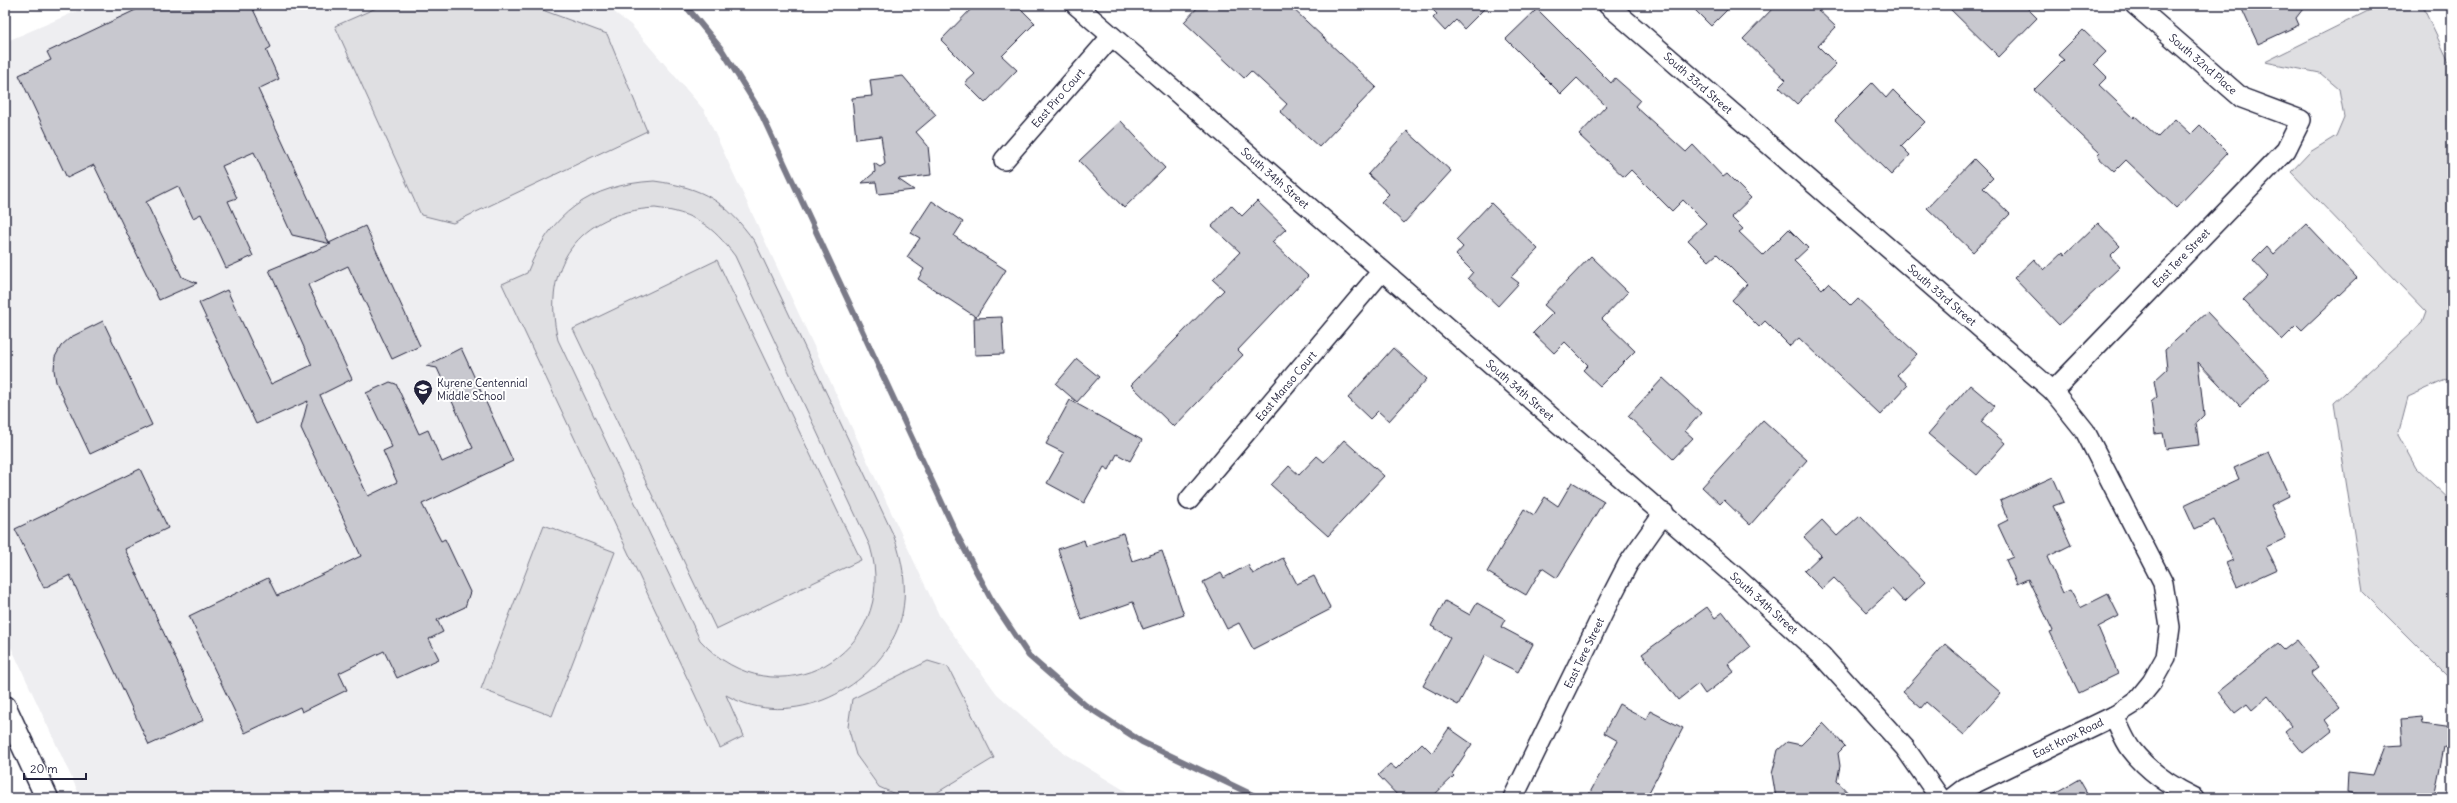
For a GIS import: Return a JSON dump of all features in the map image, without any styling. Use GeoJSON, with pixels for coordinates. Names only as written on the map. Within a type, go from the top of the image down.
{"type":"FeatureCollection","features":[{"type":"Feature","properties":{"kind":"street","name":"South 34th Street"},"geometry":{"type":"LineString","coordinates":[[1076,5],[1111,37],[1664,513],[1822,656],[1905,748],[1940,798]]}},
{"type":"Feature","properties":{"kind":"street","name":"South 33rd Street"},"geometry":{"type":"LineString","coordinates":[[1608,5],[2053,391],[2085,431],[2163,583],[2170,627],[2166,657]]}},
{"type":"Feature","properties":{"kind":"street","name":"South 32nd Place"},"geometry":{"type":"LineString","coordinates":[[2135,5],[2242,98],[2300,120]]}},
{"type":"Feature","properties":{"kind":"street","name":"East Piro Court"},"geometry":{"type":"LineString","coordinates":[[1004,160],[1111,37]]}},
{"type":"Feature","properties":{"kind":"street","name":"East Tere Street"},"geometry":{"type":"LineString","coordinates":[[2053,391],[2286,150],[2300,120]]}},
{"type":"Feature","properties":{"kind":"street","name":"East Manso Court"},"geometry":{"type":"LineString","coordinates":[[1189,500],[1382,271]]}},
{"type":"Feature","properties":{"kind":"street","name":"East Tere Street"},"geometry":{"type":"LineString","coordinates":[[1513,798],[1628,564],[1664,513]]}},
{"type":"Feature","properties":{"kind":"street","name":"East Knox Road"},"geometry":{"type":"LineString","coordinates":[[1952,798],[1965,788],[2114,716],[2135,703],[2152,682],[2166,657]]}},
{"type":"Feature","properties":{"kind":"street"},"geometry":{"type":"LineString","coordinates":[[5,707],[47,798]]}},
{"type":"Feature","properties":{"kind":"street"},"geometry":{"type":"LineString","coordinates":[[2114,716],[2131,749],[2158,775],[2179,790],[2195,798]]}},
{"type":"Feature","properties":{"kind":"shaded area","name":"Kyrene Centennial Middle School"},"geometry":{"type":"Polygon","coordinates":[[[91,5],[605,5],[631,25],[704,110],[939,615],[997,694],[1065,754],[1137,798],[81,798],[5,634],[5,42],[91,5]]]}},
{"type":"Feature","properties":{"kind":"shaded area"},"geometry":{"type":"Polygon","coordinates":[[[383,5],[529,5],[607,34],[647,131],[453,223],[421,215],[335,26],[383,5]]]}},
{"type":"Feature","properties":{"kind":"shaded area"},"geometry":{"type":"Polygon","coordinates":[[[2380,5],[2422,5],[2449,62],[2452,63],[2452,377],[2408,397],[2398,435],[2416,468],[2452,502],[2452,681],[2363,592],[2334,403],[2422,323],[2426,312],[2291,172],[2310,152],[2336,136],[2344,117],[2339,89],[2320,73],[2265,62],[2380,5]]]}},
{"type":"Feature","properties":{"kind":"shaded area"},"geometry":{"type":"Polygon","coordinates":[[[654,181],[672,184],[700,193],[712,199],[734,216],[755,242],[892,532],[899,553],[904,576],[904,600],[900,622],[889,646],[873,667],[852,684],[829,698],[804,706],[778,709],[751,705],[726,695],[744,736],[720,748],[502,284],[527,273],[548,234],[575,206],[592,196],[610,189],[654,181]],[[655,208],[628,212],[605,220],[586,232],[571,248],[561,267],[555,289],[554,314],[558,340],[700,640],[730,665],[763,676],[795,676],[825,665],[850,645],[867,618],[875,584],[870,546],[735,256],[718,236],[701,222],[681,213],[655,208]]]}},
{"type":"Feature","properties":{"kind":"shaded area"},"geometry":{"type":"Polygon","coordinates":[[[717,260],[861,560],[716,629],[573,329],[717,260]]]}},
{"type":"Feature","properties":{"kind":"shaded area"},"geometry":{"type":"Polygon","coordinates":[[[544,525],[615,552],[552,716],[481,689],[544,525]]]}},
{"type":"Feature","properties":{"kind":"shaded area"},"geometry":{"type":"Polygon","coordinates":[[[928,661],[948,667],[994,758],[933,795],[902,797],[879,787],[856,755],[848,727],[852,699],[928,661]]]}},
{"type":"Feature","properties":{"kind":"building"},"geometry":{"type":"Polygon","coordinates":[[[146,5],[251,5],[271,47],[266,50],[279,79],[258,89],[329,243],[365,226],[420,346],[392,359],[348,266],[308,285],[352,379],[320,395],[368,496],[397,482],[383,451],[392,447],[366,393],[390,382],[396,384],[419,434],[428,430],[442,462],[473,448],[437,368],[426,366],[461,348],[513,461],[422,504],[441,541],[445,539],[470,592],[465,607],[437,620],[443,632],[429,639],[439,659],[397,678],[384,651],[339,673],[347,690],[302,712],[300,707],[245,733],[189,616],[268,578],[277,596],[361,556],[301,428],[308,401],[256,424],[199,303],[227,290],[271,384],[312,365],[269,270],[331,244],[292,235],[254,152],[222,166],[237,198],[228,201],[253,256],[226,268],[201,214],[193,218],[178,186],[146,202],[182,277],[197,283],[159,300],[94,165],[67,178],[19,75],[51,60],[47,52],[146,5]]]}},
{"type":"Feature","properties":{"kind":"building"},"geometry":{"type":"Polygon","coordinates":[[[975,5],[1017,5],[1035,23],[1002,56],[1017,70],[985,103],[965,83],[975,74],[941,40],[975,5]]]}},
{"type":"Feature","properties":{"kind":"building"},"geometry":{"type":"Polygon","coordinates":[[[1200,5],[1289,5],[1376,87],[1319,147],[1280,112],[1287,104],[1251,71],[1244,78],[1184,22],[1200,5]]]}},
{"type":"Feature","properties":{"kind":"building"},"geometry":{"type":"Polygon","coordinates":[[[1428,5],[1488,5],[1464,29],[1456,20],[1445,31],[1433,18],[1437,14],[1428,5]]]}},
{"type":"Feature","properties":{"kind":"building"},"geometry":{"type":"Polygon","coordinates":[[[1690,5],[1732,5],[1711,26],[1690,5]]]}},
{"type":"Feature","properties":{"kind":"building"},"geometry":{"type":"Polygon","coordinates":[[[1776,5],[1813,5],[1836,27],[1818,46],[1836,64],[1797,104],[1779,87],[1786,80],[1743,39],[1776,5]]]}},
{"type":"Feature","properties":{"kind":"building"},"geometry":{"type":"Polygon","coordinates":[[[1946,5],[2024,5],[2037,18],[1999,57],[1946,5]]]}},
{"type":"Feature","properties":{"kind":"building"},"geometry":{"type":"Polygon","coordinates":[[[2240,5],[2306,5],[2296,18],[2299,25],[2258,44],[2240,5]]]}},
{"type":"Feature","properties":{"kind":"building"},"geometry":{"type":"Polygon","coordinates":[[[1537,9],[1611,83],[1615,78],[1640,100],[1635,106],[1686,152],[1693,145],[1723,177],[1727,174],[1751,198],[1731,217],[1743,229],[1739,232],[1763,255],[1789,229],[1808,248],[1794,261],[1822,289],[1828,283],[1851,306],[1858,299],[1917,354],[1897,375],[1908,385],[1880,415],[1799,338],[1790,346],[1765,321],[1759,327],[1732,300],[1747,284],[1717,254],[1709,261],[1688,240],[1706,223],[1683,200],[1672,211],[1631,170],[1624,177],[1579,135],[1606,106],[1577,78],[1561,94],[1506,39],[1537,9]]]}},
{"type":"Feature","properties":{"kind":"building"},"geometry":{"type":"Polygon","coordinates":[[[2083,30],[2106,52],[2094,64],[2107,77],[2099,85],[2134,118],[2135,116],[2158,137],[2175,119],[2191,134],[2200,125],[2228,153],[2176,208],[2126,160],[2114,172],[2097,156],[2100,153],[2034,90],[2064,60],[2058,55],[2083,30]]]}},
{"type":"Feature","properties":{"kind":"building"},"geometry":{"type":"Polygon","coordinates":[[[903,76],[936,115],[916,132],[928,146],[931,175],[898,179],[914,190],[878,194],[876,182],[862,183],[875,172],[874,163],[880,167],[885,164],[881,136],[856,139],[852,98],[872,96],[870,80],[903,76]]]}},
{"type":"Feature","properties":{"kind":"building"},"geometry":{"type":"Polygon","coordinates":[[[1872,83],[1886,98],[1893,90],[1925,122],[1901,146],[1910,155],[1891,175],[1835,120],[1872,83]]]}},
{"type":"Feature","properties":{"kind":"building"},"geometry":{"type":"Polygon","coordinates":[[[1121,121],[1165,168],[1124,208],[1079,161],[1121,121]]]}},
{"type":"Feature","properties":{"kind":"building"},"geometry":{"type":"Polygon","coordinates":[[[1407,131],[1451,171],[1404,223],[1381,202],[1389,194],[1368,174],[1407,131]]]}},
{"type":"Feature","properties":{"kind":"building"},"geometry":{"type":"Polygon","coordinates":[[[1974,159],[1993,178],[1983,188],[2010,214],[1973,252],[1927,208],[1974,159]]]}},
{"type":"Feature","properties":{"kind":"building"},"geometry":{"type":"Polygon","coordinates":[[[932,201],[963,222],[954,236],[1006,270],[976,317],[918,279],[924,269],[907,257],[920,238],[911,233],[932,201]]]}},
{"type":"Feature","properties":{"kind":"building"},"geometry":{"type":"Polygon","coordinates":[[[1257,201],[1286,229],[1272,242],[1308,276],[1238,350],[1243,355],[1174,427],[1131,385],[1224,290],[1213,280],[1240,252],[1212,226],[1231,205],[1242,216],[1257,201]]]}},
{"type":"Feature","properties":{"kind":"building"},"geometry":{"type":"Polygon","coordinates":[[[1491,203],[1538,249],[1511,277],[1519,283],[1498,306],[1468,278],[1473,272],[1456,255],[1463,247],[1456,240],[1491,203]]]}},
{"type":"Feature","properties":{"kind":"building"},"geometry":{"type":"Polygon","coordinates":[[[2098,223],[2120,246],[2110,256],[2120,267],[2059,325],[2014,278],[2034,259],[2044,270],[2063,252],[2065,255],[2098,223]]]}},
{"type":"Feature","properties":{"kind":"building"},"geometry":{"type":"Polygon","coordinates":[[[2306,224],[2357,278],[2302,330],[2297,325],[2282,340],[2243,300],[2268,276],[2253,260],[2267,246],[2274,254],[2306,224]]]}},
{"type":"Feature","properties":{"kind":"building"},"geometry":{"type":"Polygon","coordinates":[[[1591,256],[1628,292],[1602,319],[1635,351],[1600,386],[1583,370],[1588,365],[1565,342],[1554,353],[1533,333],[1553,313],[1544,305],[1591,256]]]}},
{"type":"Feature","properties":{"kind":"building"},"geometry":{"type":"Polygon","coordinates":[[[2207,312],[2270,378],[2240,406],[2198,362],[2204,415],[2196,423],[2199,445],[2166,449],[2163,433],[2155,434],[2151,402],[2157,397],[2154,381],[2167,369],[2165,350],[2207,312]]]}},
{"type":"Feature","properties":{"kind":"building"},"geometry":{"type":"Polygon","coordinates":[[[1002,317],[1004,354],[975,355],[974,318],[1002,317]]]}},
{"type":"Feature","properties":{"kind":"building"},"geometry":{"type":"Polygon","coordinates":[[[103,321],[152,425],[90,454],[56,382],[54,370],[55,357],[61,346],[71,337],[103,321]]]}},
{"type":"Feature","properties":{"kind":"building"},"geometry":{"type":"Polygon","coordinates":[[[1393,348],[1427,379],[1389,421],[1378,411],[1370,419],[1348,398],[1393,348]]]}},
{"type":"Feature","properties":{"kind":"building"},"geometry":{"type":"Polygon","coordinates":[[[1077,359],[1099,377],[1077,402],[1056,384],[1077,359]]]}},
{"type":"Feature","properties":{"kind":"building"},"geometry":{"type":"Polygon","coordinates":[[[1663,378],[1701,413],[1685,431],[1693,438],[1673,459],[1628,416],[1663,378]]]}},
{"type":"Feature","properties":{"kind":"building"},"geometry":{"type":"Polygon","coordinates":[[[1970,385],[1995,406],[1981,422],[2005,443],[1977,475],[1928,434],[1970,385]]]}},
{"type":"Feature","properties":{"kind":"building"},"geometry":{"type":"Polygon","coordinates":[[[1070,400],[1142,440],[1130,461],[1117,454],[1109,470],[1104,467],[1084,503],[1047,483],[1064,453],[1046,444],[1070,400]]]}},
{"type":"Feature","properties":{"kind":"building"},"geometry":{"type":"Polygon","coordinates":[[[1763,420],[1807,460],[1750,525],[1724,500],[1720,504],[1702,487],[1763,420]]]}},
{"type":"Feature","properties":{"kind":"building"},"geometry":{"type":"Polygon","coordinates":[[[1344,440],[1384,476],[1328,536],[1271,485],[1289,466],[1299,475],[1317,456],[1324,462],[1344,440]]]}},
{"type":"Feature","properties":{"kind":"building"},"geometry":{"type":"Polygon","coordinates":[[[2269,452],[2289,496],[2271,505],[2286,538],[2266,547],[2277,569],[2237,587],[2226,563],[2233,560],[2214,520],[2195,529],[2184,505],[2239,479],[2234,468],[2269,452]]]}},
{"type":"Feature","properties":{"kind":"building"},"geometry":{"type":"Polygon","coordinates":[[[140,469],[168,528],[125,549],[204,720],[149,745],[70,575],[44,588],[15,529],[140,469]]]}},
{"type":"Feature","properties":{"kind":"building"},"geometry":{"type":"Polygon","coordinates":[[[2053,477],[2064,502],[2053,506],[2071,545],[2047,557],[2063,593],[2070,590],[2080,608],[2108,594],[2119,616],[2098,627],[2118,674],[2079,693],[2050,632],[2053,631],[2028,579],[2017,584],[2006,560],[2013,557],[1998,525],[2008,520],[2000,501],[2053,477]]]}},
{"type":"Feature","properties":{"kind":"building"},"geometry":{"type":"Polygon","coordinates":[[[1572,482],[1604,501],[1557,578],[1542,568],[1526,595],[1487,572],[1524,509],[1534,515],[1545,497],[1558,506],[1572,482]]]}},
{"type":"Feature","properties":{"kind":"building"},"geometry":{"type":"Polygon","coordinates":[[[1860,515],[1925,582],[1904,602],[1892,589],[1867,612],[1834,578],[1822,589],[1804,571],[1821,555],[1804,537],[1822,520],[1837,536],[1860,515]]]}},
{"type":"Feature","properties":{"kind":"building"},"geometry":{"type":"Polygon","coordinates":[[[1123,533],[1132,561],[1162,551],[1184,615],[1143,629],[1133,602],[1082,620],[1058,549],[1084,540],[1086,546],[1123,533]]]}},
{"type":"Feature","properties":{"kind":"building"},"geometry":{"type":"Polygon","coordinates":[[[1283,558],[1297,584],[1314,576],[1331,609],[1253,649],[1239,623],[1227,629],[1203,582],[1221,573],[1224,578],[1248,565],[1253,574],[1283,558]]]}},
{"type":"Feature","properties":{"kind":"building"},"geometry":{"type":"Polygon","coordinates":[[[1445,601],[1470,615],[1477,603],[1505,619],[1501,627],[1533,644],[1518,672],[1485,655],[1458,705],[1423,686],[1450,637],[1431,626],[1445,601]]]}},
{"type":"Feature","properties":{"kind":"building"},"geometry":{"type":"Polygon","coordinates":[[[1707,607],[1715,618],[1723,612],[1750,647],[1728,664],[1734,672],[1705,694],[1698,684],[1678,700],[1642,654],[1707,607]]]}},
{"type":"Feature","properties":{"kind":"building"},"geometry":{"type":"Polygon","coordinates":[[[2297,640],[2318,667],[2311,672],[2340,708],[2325,720],[2332,730],[2303,753],[2285,731],[2291,726],[2268,696],[2252,710],[2247,704],[2235,713],[2218,692],[2278,644],[2284,650],[2297,640]]]}},
{"type":"Feature","properties":{"kind":"building"},"geometry":{"type":"Polygon","coordinates":[[[1945,644],[2001,693],[1964,735],[1926,702],[1921,708],[1903,692],[1945,644]]]}},
{"type":"Feature","properties":{"kind":"building"},"geometry":{"type":"Polygon","coordinates":[[[1619,704],[1646,719],[1650,711],[1683,728],[1646,798],[1587,798],[1618,741],[1604,733],[1619,704]]]}},
{"type":"Feature","properties":{"kind":"building"},"geometry":{"type":"Polygon","coordinates":[[[2422,717],[2423,724],[2452,728],[2452,749],[2444,747],[2434,798],[2365,798],[2365,796],[2347,792],[2348,772],[2373,775],[2384,746],[2403,745],[2401,719],[2422,717]]]}},
{"type":"Feature","properties":{"kind":"building"},"geometry":{"type":"Polygon","coordinates":[[[1823,723],[1845,746],[1838,753],[1840,766],[1837,781],[1853,798],[1776,798],[1772,774],[1778,750],[1787,742],[1801,745],[1823,723]]]}},
{"type":"Feature","properties":{"kind":"building"},"geometry":{"type":"Polygon","coordinates":[[[1449,728],[1472,744],[1452,774],[1454,776],[1431,798],[1400,798],[1378,775],[1390,764],[1396,769],[1422,743],[1432,753],[1449,728]]]}},
{"type":"Feature","properties":{"kind":"building"},"geometry":{"type":"Polygon","coordinates":[[[2079,779],[2090,798],[2046,798],[2079,779]]]}},
{"type":"Feature","properties":{"kind":"waterway"},"geometry":{"type":"LineString","coordinates":[[685,5],[722,50],[760,111],[957,535],[991,599],[1029,656],[1085,705],[1142,742],[1259,798]]}},
{"type":"Feature","properties":{"kind":"place","name":"Kyrene Centennial Middle School"},"geometry":{"type":"Point","coordinates":[423,406]}}]}
